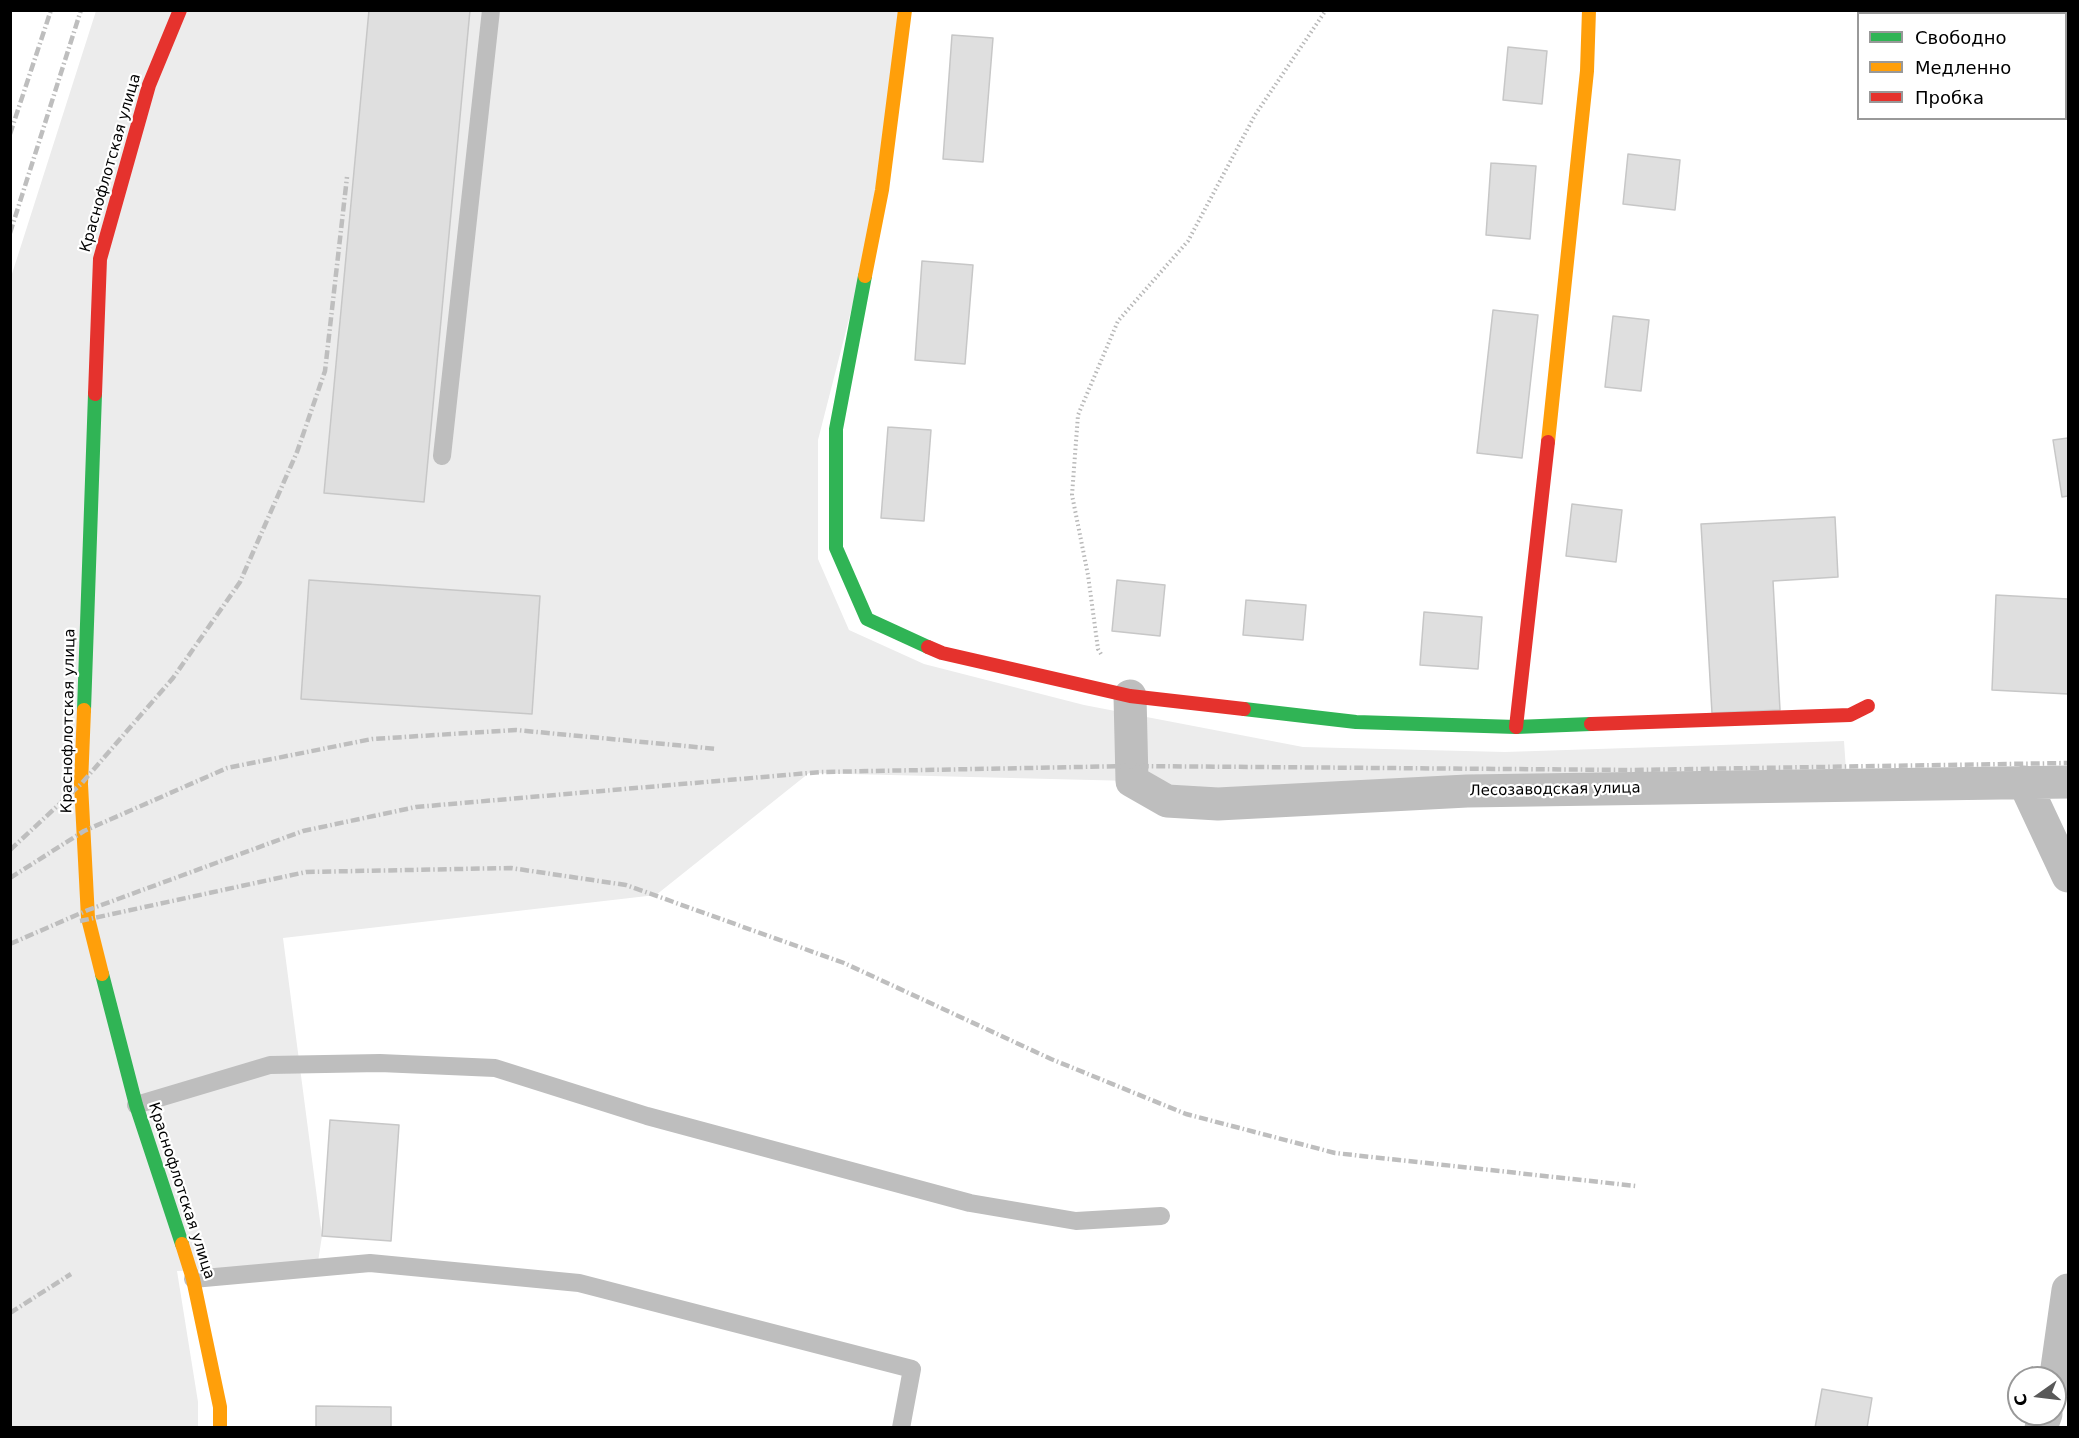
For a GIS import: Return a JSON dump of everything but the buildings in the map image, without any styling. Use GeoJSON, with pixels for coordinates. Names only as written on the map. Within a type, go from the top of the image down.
{"type":"FeatureCollection","features":[{"type":"Feature","properties":{"kind":"street","name":"Краснофлотская улица"},"geometry":{"type":"LineString","coordinates":[[180,10],[148,85],[100,259],[81,784],[88,918],[136,1105],[193,1279],[220,1407],[220,1428]]}},
{"type":"Feature","properties":{"kind":"street"},"geometry":{"type":"LineString","coordinates":[[905,10],[882,190],[836,429],[836,548],[867,619],[942,653],[1130,696],[1356,722],[1516,727],[1850,715],[1868,706]]}},
{"type":"Feature","properties":{"kind":"street"},"geometry":{"type":"LineString","coordinates":[[1516,727],[1534,581],[1587,71],[1589,10]]}},
{"type":"Feature","properties":{"kind":"street","name":"Лесозаводская улица"},"geometry":{"type":"LineString","coordinates":[[1130,696],[1132,781],[1167,801],[1218,804],[1467,791],[2068,782]]}},
{"type":"Feature","properties":{"kind":"street"},"geometry":{"type":"LineString","coordinates":[[2024,782],[2068,876]]}},
{"type":"Feature","properties":{"kind":"street"},"geometry":{"type":"LineString","coordinates":[[2057,1366],[2068,1290]]}},
{"type":"Feature","properties":{"kind":"lane"},"geometry":{"type":"LineString","coordinates":[[442,456],[491,10]]}},
{"type":"Feature","properties":{"kind":"lane"},"geometry":{"type":"LineString","coordinates":[[136,1105],[270,1065],[380,1063],[495,1068],[647,1116],[970,1203],[1076,1221],[1161,1216]]}},
{"type":"Feature","properties":{"kind":"lane"},"geometry":{"type":"LineString","coordinates":[[193,1279],[370,1263],[579,1283],[912,1369],[901,1428]]}},
{"type":"Feature","properties":{"kind":"path"},"geometry":{"type":"LineString","coordinates":[[1130,696],[1098,649],[1088,575],[1072,495],[1078,416],[1118,321],[1188,240],[1255,115],[1326,10]]}},
{"type":"Feature","properties":{"kind":"shaded area"},"geometry":{"type":"Polygon","coordinates":[[[96,11],[905,11],[882,190],[818,440],[818,559],[849,630],[924,664],[1084,705],[1303,747],[1505,752],[1844,741],[1847,785],[1223,804],[1132,781],[809,773],[656,895],[283,938],[322,1236],[317,1268],[177,1271],[198,1402],[198,1427],[11,1428],[11,277],[96,11]]]}},
{"type":"Feature","properties":{"kind":"railway"},"geometry":{"type":"LineString","coordinates":[[10,134],[51,10]]}},
{"type":"Feature","properties":{"kind":"railway"},"geometry":{"type":"LineString","coordinates":[[10,233],[81,10]]}},
{"type":"Feature","properties":{"kind":"railway"},"geometry":{"type":"LineString","coordinates":[[10,850],[81,784],[173,678],[240,582],[297,452],[325,371],[347,177]]}},
{"type":"Feature","properties":{"kind":"railway"},"geometry":{"type":"LineString","coordinates":[[10,878],[84,831],[227,768],[372,739],[516,730],[717,749]]}},
{"type":"Feature","properties":{"kind":"railway"},"geometry":{"type":"LineString","coordinates":[[10,944],[88,910],[303,831],[416,807],[821,772],[1131,766],[1631,770],[2068,763]]}},
{"type":"Feature","properties":{"kind":"railway"},"geometry":{"type":"LineString","coordinates":[[80,921],[306,872],[511,868],[626,885],[844,963],[1051,1059],[1186,1114],[1335,1153],[1636,1186]]}},
{"type":"Feature","properties":{"kind":"railway"},"geometry":{"type":"LineString","coordinates":[[10,1313],[71,1274]]}},
{"type":"Feature","properties":{"kind":"traffic: fast"},"geometry":{"type":"LineString","coordinates":[[865,276],[836,429],[836,548],[867,619],[928,647]]}},
{"type":"Feature","properties":{"kind":"traffic: fast"},"geometry":{"type":"LineString","coordinates":[[84,710],[95,394]]}},
{"type":"Feature","properties":{"kind":"traffic: fast"},"geometry":{"type":"LineString","coordinates":[[1244,709],[1356,722],[1516,727],[1591,724]]}},
{"type":"Feature","properties":{"kind":"traffic: fast"},"geometry":{"type":"LineString","coordinates":[[102,974],[136,1105],[182,1244]]}},
{"type":"Feature","properties":{"kind":"traffic: slow"},"geometry":{"type":"LineString","coordinates":[[865,276],[882,190],[905,10]]}},
{"type":"Feature","properties":{"kind":"traffic: slow"},"geometry":{"type":"LineString","coordinates":[[1548,442],[1587,71],[1589,10]]}},
{"type":"Feature","properties":{"kind":"traffic: slow"},"geometry":{"type":"LineString","coordinates":[[84,710],[81,784],[88,918],[102,974]]}},
{"type":"Feature","properties":{"kind":"traffic: slow"},"geometry":{"type":"LineString","coordinates":[[182,1244],[193,1279],[220,1407],[220,1428]]}},
{"type":"Feature","properties":{"kind":"traffic: jam"},"geometry":{"type":"LineString","coordinates":[[95,394],[100,259],[149,85],[180,10]]}},
{"type":"Feature","properties":{"kind":"traffic: jam"},"geometry":{"type":"LineString","coordinates":[[1516,727],[1548,442]]}},
{"type":"Feature","properties":{"kind":"traffic: jam"},"geometry":{"type":"LineString","coordinates":[[928,647],[942,653],[1130,696],[1244,709]]}},
{"type":"Feature","properties":{"kind":"traffic: jam"},"geometry":{"type":"LineString","coordinates":[[1591,724],[1850,715],[1868,706]]}}]}
